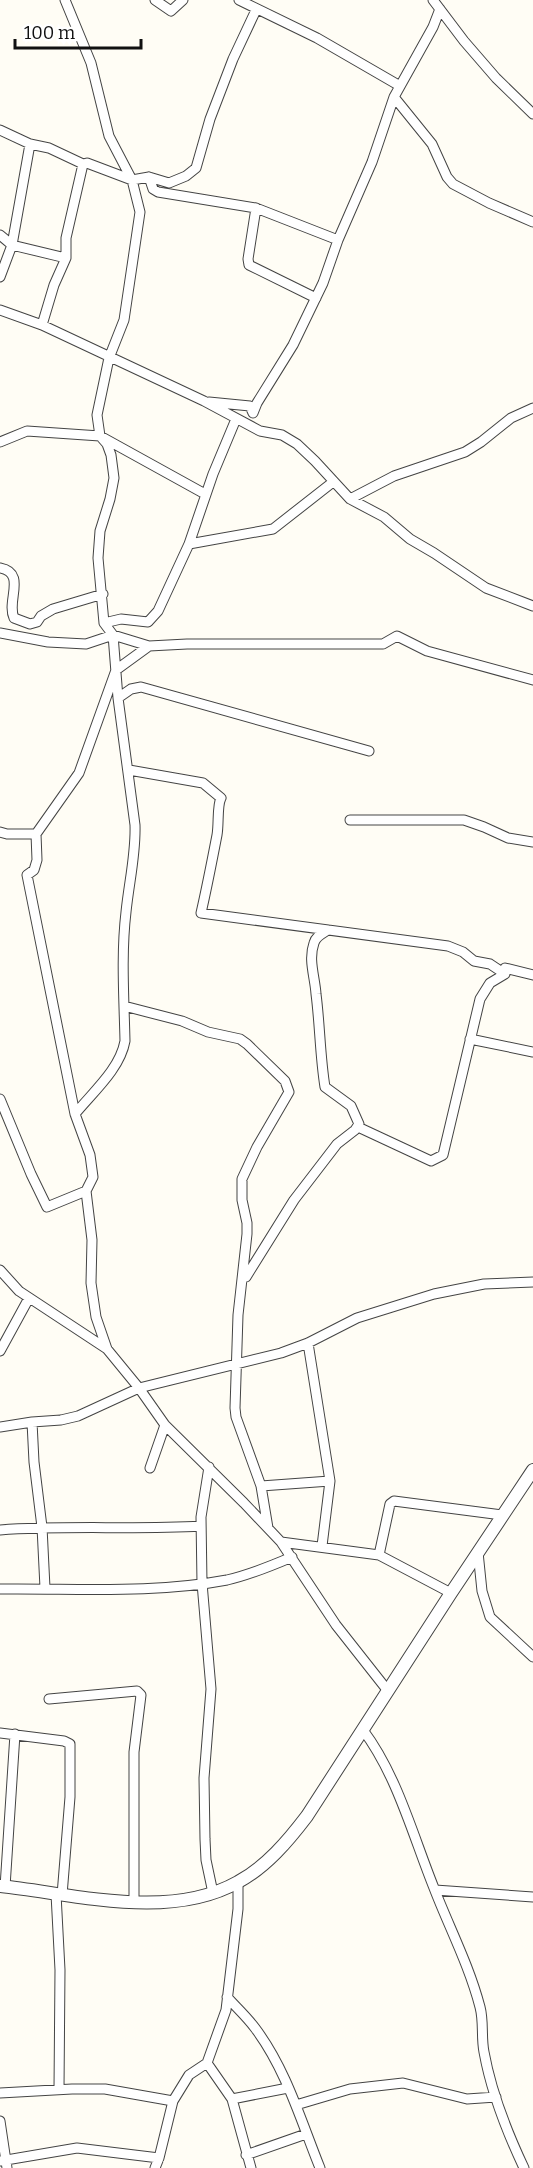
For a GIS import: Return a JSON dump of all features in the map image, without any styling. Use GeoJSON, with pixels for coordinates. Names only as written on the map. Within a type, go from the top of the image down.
{"type":"FeatureCollection","features":[{"type":"Feature","properties":{"kind":"street"},"geometry":{"type":"LineString","coordinates":[[65,0],[92,63],[109,136],[132,180],[140,212],[124,320],[109,358],[97,416],[100,436],[107,444],[111,455],[114,478],[100,531],[98,550],[104,623],[113,635],[118,698],[129,770],[136,844],[126,912],[123,958],[125,1041],[123,1052],[116,1063],[75,1114]]}},
{"type":"Feature","properties":{"kind":"street"},"geometry":{"type":"LineString","coordinates":[[155,0],[171,11],[183,0]]}},
{"type":"Feature","properties":{"kind":"street"},"geometry":{"type":"LineString","coordinates":[[239,0],[317,38],[400,86]]}},
{"type":"Feature","properties":{"kind":"street"},"geometry":{"type":"LineString","coordinates":[[433,0],[496,78],[533,114]]}},
{"type":"Feature","properties":{"kind":"street"},"geometry":{"type":"LineString","coordinates":[[204,401],[250,406],[253,413],[256,403],[293,345],[323,283],[338,240],[372,162],[394,97],[433,27],[440,9]]}},
{"type":"Feature","properties":{"kind":"street"},"geometry":{"type":"LineString","coordinates":[[0,130],[30,144],[50,148],[82,164],[87,163],[132,180],[149,177],[169,183],[186,176],[195,168],[232,59],[256,10]]}},
{"type":"Feature","properties":{"kind":"street"},"geometry":{"type":"LineString","coordinates":[[394,97],[432,144],[447,177],[453,184],[533,222]]}},
{"type":"Feature","properties":{"kind":"street"},"geometry":{"type":"LineString","coordinates":[[0,277],[12,245],[30,144]]}},
{"type":"Feature","properties":{"kind":"street"},"geometry":{"type":"LineString","coordinates":[[42,325],[54,285],[66,258],[66,238],[82,164]]}},
{"type":"Feature","properties":{"kind":"street"},"geometry":{"type":"LineString","coordinates":[[149,177],[153,189],[158,192],[256,208],[338,240]]}},
{"type":"Feature","properties":{"kind":"street"},"geometry":{"type":"LineString","coordinates":[[256,208],[248,259],[249,266],[316,298]]}},
{"type":"Feature","properties":{"kind":"street"},"geometry":{"type":"LineString","coordinates":[[0,235],[12,245],[66,258]]}},
{"type":"Feature","properties":{"kind":"street"},"geometry":{"type":"LineString","coordinates":[[0,310],[42,325],[204,401],[260,431],[282,435],[303,450],[350,499],[384,517],[410,539],[486,588],[533,606]]}},
{"type":"Feature","properties":{"kind":"street"},"geometry":{"type":"LineString","coordinates":[[350,499],[394,476],[465,452],[511,418],[533,408]]}},
{"type":"Feature","properties":{"kind":"street"},"geometry":{"type":"LineString","coordinates":[[104,623],[121,619],[144,622],[152,620],[189,544],[205,494],[236,419]]}},
{"type":"Feature","properties":{"kind":"street"},"geometry":{"type":"LineString","coordinates":[[0,442],[27,431],[100,436],[205,494]]}},
{"type":"Feature","properties":{"kind":"street"},"geometry":{"type":"LineString","coordinates":[[189,544],[273,529],[333,482]]}},
{"type":"Feature","properties":{"kind":"street"},"geometry":{"type":"LineString","coordinates":[[0,568],[6,569],[13,575],[15,582],[12,613],[14,618],[30,624],[37,622],[41,616],[52,609],[103,594]]}},
{"type":"Feature","properties":{"kind":"street"},"geometry":{"type":"LineString","coordinates":[[0,633],[48,642],[86,644],[113,635],[149,646],[383,644],[397,636],[427,651],[533,680]]}},
{"type":"Feature","properties":{"kind":"street"},"geometry":{"type":"LineString","coordinates":[[107,1348],[96,1317],[91,1283],[93,1240],[86,1191],[93,1177],[90,1155],[75,1114],[27,875],[34,870],[37,860],[36,834],[78,773],[116,670],[149,646]]}},
{"type":"Feature","properties":{"kind":"street"},"geometry":{"type":"LineString","coordinates":[[118,698],[141,687],[369,751]]}},
{"type":"Feature","properties":{"kind":"street"},"geometry":{"type":"LineString","coordinates":[[129,770],[203,783],[221,798],[217,836],[201,913],[448,946],[463,952],[474,961],[490,964],[505,974]]}},
{"type":"Feature","properties":{"kind":"street"},"geometry":{"type":"LineString","coordinates":[[350,820],[464,820],[508,838],[533,842]]}},
{"type":"Feature","properties":{"kind":"street"},"geometry":{"type":"LineString","coordinates":[[0,832],[36,834]]}},
{"type":"Feature","properties":{"kind":"street"},"geometry":{"type":"LineString","coordinates":[[243,1281],[294,1200],[337,1144],[358,1127],[359,1120],[351,1106],[325,1087],[312,964],[313,945],[316,938],[328,930]]}},
{"type":"Feature","properties":{"kind":"street"},"geometry":{"type":"LineString","coordinates":[[505,974],[505,968],[533,975]]}},
{"type":"Feature","properties":{"kind":"street"},"geometry":{"type":"LineString","coordinates":[[358,1127],[427,1160],[431,1161],[443,1155],[482,993],[490,983],[505,974]]}},
{"type":"Feature","properties":{"kind":"street"},"geometry":{"type":"LineString","coordinates":[[124,1006],[182,1021],[208,1032],[240,1039],[285,1081],[290,1092],[257,1147],[242,1179],[242,1200],[248,1234],[238,1315],[235,1408],[261,1486],[268,1528]]}},
{"type":"Feature","properties":{"kind":"street"},"geometry":{"type":"LineString","coordinates":[[470,1040],[533,1052]]}},
{"type":"Feature","properties":{"kind":"street"},"geometry":{"type":"LineString","coordinates":[[0,1099],[48,1207],[86,1191]]}},
{"type":"Feature","properties":{"kind":"street"},"geometry":{"type":"LineString","coordinates":[[0,1270],[19,1291],[107,1348],[140,1388],[165,1425],[281,1542],[336,1625],[388,1691]]}},
{"type":"Feature","properties":{"kind":"street"},"geometry":{"type":"LineString","coordinates":[[0,1427],[78,1416],[140,1388],[177,1377],[237,1365],[308,1344],[357,1318],[434,1294],[484,1284],[533,1282]]}},
{"type":"Feature","properties":{"kind":"street"},"geometry":{"type":"LineString","coordinates":[[0,1352],[29,1298]]}},
{"type":"Feature","properties":{"kind":"street"},"geometry":{"type":"LineString","coordinates":[[308,1344],[330,1480],[322,1546]]}},
{"type":"Feature","properties":{"kind":"street"},"geometry":{"type":"LineString","coordinates":[[32,1422],[45,1588]]}},
{"type":"Feature","properties":{"kind":"street"},"geometry":{"type":"LineString","coordinates":[[150,1468],[165,1425]]}},
{"type":"Feature","properties":{"kind":"street"},"geometry":{"type":"LineString","coordinates":[[208,1467],[201,1526],[202,1583],[211,1689],[204,1778],[205,1839],[206,1860],[213,1893]]}},
{"type":"Feature","properties":{"kind":"street"},"geometry":{"type":"LineString","coordinates":[[15,1734],[3,1887],[134,1902],[167,1902],[213,1893],[238,1882],[271,1856],[292,1835],[533,1470]]}},
{"type":"Feature","properties":{"kind":"street"},"geometry":{"type":"LineString","coordinates":[[261,1486],[330,1480]]}},
{"type":"Feature","properties":{"kind":"street"},"geometry":{"type":"LineString","coordinates":[[379,1555],[390,1504],[394,1501],[502,1515]]}},
{"type":"Feature","properties":{"kind":"street"},"geometry":{"type":"LineString","coordinates":[[0,1530],[42,1527],[201,1526]]}},
{"type":"Feature","properties":{"kind":"street"},"geometry":{"type":"LineString","coordinates":[[281,1542],[379,1555],[451,1593]]}},
{"type":"Feature","properties":{"kind":"street"},"geometry":{"type":"LineString","coordinates":[[478,1552],[482,1591],[490,1617],[533,1657]]}},
{"type":"Feature","properties":{"kind":"street"},"geometry":{"type":"LineString","coordinates":[[0,1589],[150,1588],[202,1583],[244,1575],[292,1557]]}},
{"type":"Feature","properties":{"kind":"street"},"geometry":{"type":"LineString","coordinates":[[49,1699],[137,1691],[141,1695],[134,1752],[134,1902]]}},
{"type":"Feature","properties":{"kind":"street"},"geometry":{"type":"LineString","coordinates":[[363,1730],[377,1748],[389,1771],[459,1946],[483,2019],[484,2050],[496,2097],[524,2168]]}},
{"type":"Feature","properties":{"kind":"street"},"geometry":{"type":"LineString","coordinates":[[0,1733],[64,1741],[70,1744],[70,1797],[59,1895],[59,2089]]}},
{"type":"Feature","properties":{"kind":"street"},"geometry":{"type":"LineString","coordinates":[[0,2121],[4,2163],[77,2148],[156,2165],[173,2101],[189,2075],[207,2063],[222,2025],[226,2010],[238,1909],[238,1882]]}},
{"type":"Feature","properties":{"kind":"street"},"geometry":{"type":"LineString","coordinates":[[435,1890],[533,1897]]}},
{"type":"Feature","properties":{"kind":"street"},"geometry":{"type":"LineString","coordinates":[[227,1997],[256,2028],[296,2105],[320,2168]]}},
{"type":"Feature","properties":{"kind":"street"},"geometry":{"type":"LineString","coordinates":[[207,2063],[232,2099],[246,2155],[252,2168]]}},
{"type":"Feature","properties":{"kind":"street"},"geometry":{"type":"LineString","coordinates":[[296,2105],[350,2089],[403,2083],[467,2100],[496,2097]]}},
{"type":"Feature","properties":{"kind":"street"},"geometry":{"type":"LineString","coordinates":[[232,2099],[288,2088]]}},
{"type":"Feature","properties":{"kind":"street"},"geometry":{"type":"LineString","coordinates":[[0,2093],[105,2089],[173,2101]]}},
{"type":"Feature","properties":{"kind":"street"},"geometry":{"type":"LineString","coordinates":[[246,2155],[306,2134]]}}]}
